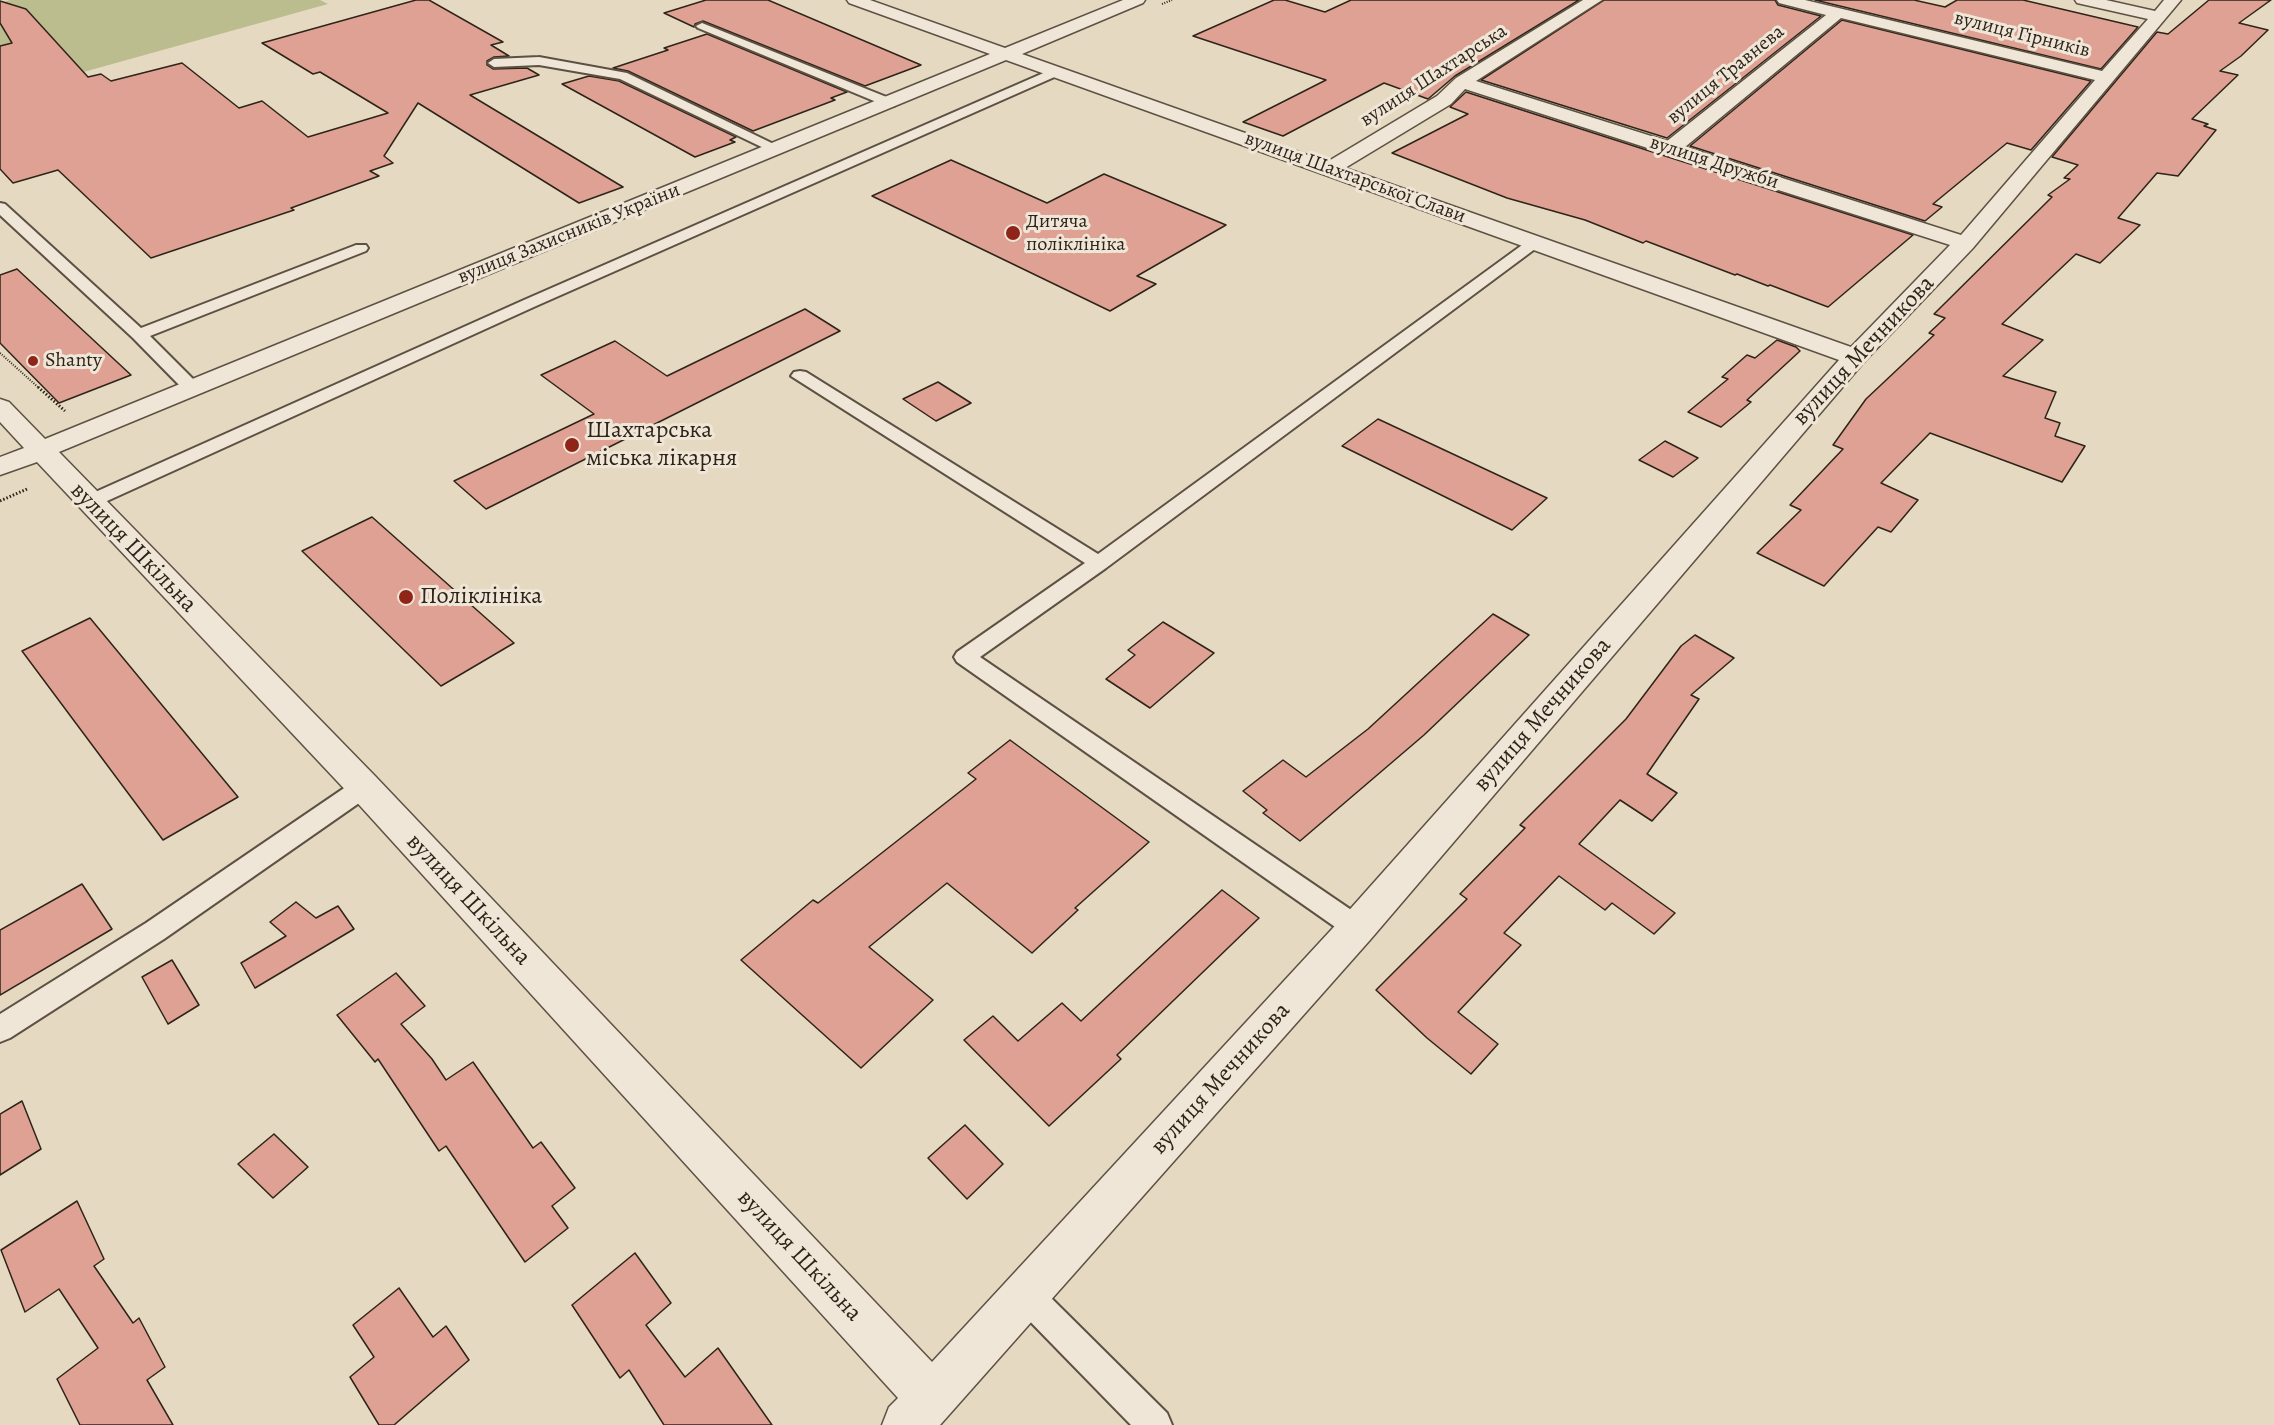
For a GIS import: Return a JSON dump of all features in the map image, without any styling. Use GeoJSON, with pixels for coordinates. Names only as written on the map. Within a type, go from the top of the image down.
{"type":"FeatureCollection","features":[{"type":"Feature","properties":{"kind":"street","name":"вулиця Шахтарської Слави"},"geometry":{"type":"LineString","coordinates":[[855,0],[1855,357]]}},
{"type":"Feature","properties":{"kind":"street","name":"вулиця Шахтарська"},"geometry":{"type":"LineString","coordinates":[[1329,169],[1444,100],[1462,82],[1594,0]]}},
{"type":"Feature","properties":{"kind":"street","name":"вулиця Гірників"},"geometry":{"type":"LineString","coordinates":[[1785,0],[2108,78]]}},
{"type":"Feature","properties":{"kind":"street"},"geometry":{"type":"LineString","coordinates":[[2083,0],[2165,8]]}},
{"type":"Feature","properties":{"kind":"street","name":"вулиця Захисників України"},"geometry":{"type":"LineString","coordinates":[[0,467],[890,103],[1129,1]]}},
{"type":"Feature","properties":{"kind":"street","name":"вулиця Мечникова"},"geometry":{"type":"LineString","coordinates":[[907,1425],[1357,928],[1855,357],[1965,243],[2108,78],[2165,8]]}},
{"type":"Feature","properties":{"kind":"street","name":"вулиця Травнева"},"geometry":{"type":"LineString","coordinates":[[1670,149],[1838,13]]}},
{"type":"Feature","properties":{"kind":"street","name":"вулиця Дружби"},"geometry":{"type":"LineString","coordinates":[[1462,82],[1965,243]]}},
{"type":"Feature","properties":{"kind":"street","name":"вулиця Шкільна"},"geometry":{"type":"LineString","coordinates":[[0,407],[364,787],[931,1398]]}},
{"type":"Feature","properties":{"kind":"lane"},"geometry":{"type":"LineString","coordinates":[[702,26],[890,103]]}},
{"type":"Feature","properties":{"kind":"lane"},"geometry":{"type":"LineString","coordinates":[[494,63],[539,61],[623,76],[777,149]]}},
{"type":"Feature","properties":{"kind":"lane"},"geometry":{"type":"LineString","coordinates":[[89,502],[519,308],[1055,72]]}},
{"type":"Feature","properties":{"kind":"lane"},"geometry":{"type":"LineString","coordinates":[[0,207],[139,335],[192,388]]}},
{"type":"Feature","properties":{"kind":"lane"},"geometry":{"type":"LineString","coordinates":[[1357,928],[965,657],[1099,563],[1534,243]]}},
{"type":"Feature","properties":{"kind":"lane"},"geometry":{"type":"LineString","coordinates":[[139,335],[361,248]]}},
{"type":"Feature","properties":{"kind":"lane"},"geometry":{"type":"LineString","coordinates":[[800,376],[1099,563]]}},
{"type":"Feature","properties":{"kind":"lane"},"geometry":{"type":"LineString","coordinates":[[0,1029],[155,931],[364,787]]}},
{"type":"Feature","properties":{"kind":"lane"},"geometry":{"type":"LineString","coordinates":[[1026,1295],[1155,1425]]}},
{"type":"Feature","properties":{"kind":"green space"},"geometry":{"type":"Polygon","coordinates":[[[10,0],[320,0],[328,4],[8,93],[0,88],[0,3],[10,0]]]}},
{"type":"Feature","properties":{"kind":"building"},"geometry":{"type":"Polygon","coordinates":[[[416,0],[429,0],[503,42],[491,45],[509,56],[494,57],[487,61],[487,65],[493,69],[527,68],[539,75],[470,95],[623,187],[579,203],[418,103],[384,156],[393,163],[370,171],[379,176],[291,208],[294,210],[151,258],[58,170],[13,183],[0,169],[0,46],[12,43],[0,23],[0,1],[26,9],[88,77],[101,74],[111,81],[182,63],[239,108],[262,101],[308,137],[388,113],[320,72],[313,74],[262,43],[416,0]]]}},
{"type":"Feature","properties":{"kind":"building"},"geometry":{"type":"Polygon","coordinates":[[[706,0],[768,0],[921,65],[865,86],[703,21],[695,24],[694,27],[664,13],[706,0]]]}},
{"type":"Feature","properties":{"kind":"building"},"geometry":{"type":"Polygon","coordinates":[[[1274,0],[1285,0],[1325,12],[1351,0],[1579,0],[1455,76],[1428,99],[1384,83],[1283,136],[1243,122],[1326,80],[1193,36],[1274,0]]]}},
{"type":"Feature","properties":{"kind":"building"},"geometry":{"type":"Polygon","coordinates":[[[1604,0],[1775,0],[1778,5],[1821,16],[1667,138],[1481,80],[1604,0]]]}},
{"type":"Feature","properties":{"kind":"building"},"geometry":{"type":"Polygon","coordinates":[[[1815,0],[1914,0],[1945,7],[1957,0],[2023,0],[2138,27],[2101,69],[1815,0]]]}},
{"type":"Feature","properties":{"kind":"building"},"geometry":{"type":"Polygon","coordinates":[[[2209,0],[2271,0],[2239,23],[2268,30],[2241,56],[2220,71],[2238,75],[2192,119],[2208,124],[2204,126],[2216,130],[2178,176],[2157,173],[2118,218],[2140,225],[2100,263],[2076,254],[2002,324],[2043,340],[2003,376],[2056,392],[2045,418],[2060,423],[2055,436],[2085,446],[2062,482],[1930,433],[1881,483],[1918,500],[1891,532],[1878,527],[1824,586],[1757,553],[1801,510],[1790,505],[1843,449],[1833,445],[1866,399],[1934,335],[1929,333],[1945,318],[1934,314],[2052,197],[2048,195],[2070,179],[2064,178],[2078,165],[2052,157],[2157,32],[2168,34],[2209,0]]]}},
{"type":"Feature","properties":{"kind":"building"},"geometry":{"type":"Polygon","coordinates":[[[1842,20],[2091,81],[2031,150],[2007,143],[1933,204],[1942,207],[1925,221],[1690,146],[1842,20]]]}},
{"type":"Feature","properties":{"kind":"building"},"geometry":{"type":"Polygon","coordinates":[[[707,34],[847,92],[831,98],[835,100],[753,131],[628,71],[613,68],[707,34]]]}},
{"type":"Feature","properties":{"kind":"building"},"geometry":{"type":"Polygon","coordinates":[[[589,76],[619,81],[736,137],[730,140],[735,142],[695,157],[562,84],[589,76]]]}},
{"type":"Feature","properties":{"kind":"building"},"geometry":{"type":"Polygon","coordinates":[[[1466,92],[1913,235],[1828,307],[1646,241],[1643,243],[1585,220],[1507,198],[1392,153],[1468,114],[1450,107],[1466,92]]]}},
{"type":"Feature","properties":{"kind":"building","name":"Дитяча поліклініка"},"geometry":{"type":"Polygon","coordinates":[[[951,160],[1047,203],[1104,174],[1226,225],[1137,276],[1156,284],[1110,311],[872,196],[951,160]]]}},
{"type":"Feature","properties":{"kind":"building"},"geometry":{"type":"Polygon","coordinates":[[[17,269],[131,375],[59,403],[0,343],[0,275],[17,269]]]}},
{"type":"Feature","properties":{"kind":"building","name":"Шахтарська міська лікарня"},"geometry":{"type":"Polygon","coordinates":[[[805,309],[840,331],[486,509],[454,481],[594,414],[541,375],[615,341],[667,376],[805,309]]]}},
{"type":"Feature","properties":{"kind":"building"},"geometry":{"type":"Polygon","coordinates":[[[1777,340],[1796,347],[1800,351],[1747,400],[1751,402],[1721,427],[1688,412],[1728,379],[1722,377],[1747,355],[1755,358],[1777,340]]]}},
{"type":"Feature","properties":{"kind":"building"},"geometry":{"type":"Polygon","coordinates":[[[938,382],[971,403],[936,421],[903,399],[938,382]]]}},
{"type":"Feature","properties":{"kind":"building"},"geometry":{"type":"Polygon","coordinates":[[[1378,419],[1547,498],[1512,530],[1342,446],[1378,419]]]}},
{"type":"Feature","properties":{"kind":"building"},"geometry":{"type":"Polygon","coordinates":[[[1665,441],[1698,458],[1673,477],[1639,460],[1665,441]]]}},
{"type":"Feature","properties":{"kind":"building","name":"Поліклініка"},"geometry":{"type":"Polygon","coordinates":[[[372,517],[514,643],[441,686],[302,551],[372,517]]]}},
{"type":"Feature","properties":{"kind":"building"},"geometry":{"type":"Polygon","coordinates":[[[1493,614],[1529,635],[1424,735],[1300,841],[1263,813],[1267,810],[1243,791],[1283,760],[1306,777],[1368,729],[1493,614]]]}},
{"type":"Feature","properties":{"kind":"building"},"geometry":{"type":"Polygon","coordinates":[[[90,618],[238,797],[163,840],[22,651],[90,618]]]}},
{"type":"Feature","properties":{"kind":"building"},"geometry":{"type":"Polygon","coordinates":[[[1163,622],[1214,653],[1150,708],[1106,679],[1135,655],[1128,650],[1163,622]]]}},
{"type":"Feature","properties":{"kind":"building"},"geometry":{"type":"Polygon","coordinates":[[[1695,635],[1734,658],[1691,695],[1699,699],[1647,774],[1677,793],[1652,821],[1620,800],[1579,844],[1675,913],[1654,934],[1612,903],[1605,910],[1559,876],[1504,933],[1521,945],[1458,1012],[1498,1044],[1471,1074],[1427,1038],[1376,990],[1467,899],[1460,894],[1525,828],[1520,825],[1626,719],[1681,646],[1695,635]]]}},
{"type":"Feature","properties":{"kind":"building"},"geometry":{"type":"Polygon","coordinates":[[[1010,740],[1149,842],[1075,908],[1078,910],[1032,953],[947,883],[869,947],[933,1000],[861,1068],[741,960],[813,900],[818,903],[976,779],[968,773],[1010,740]]]}},
{"type":"Feature","properties":{"kind":"building"},"geometry":{"type":"Polygon","coordinates":[[[82,884],[112,929],[0,995],[0,930],[82,884]]]}},
{"type":"Feature","properties":{"kind":"building"},"geometry":{"type":"Polygon","coordinates":[[[1222,890],[1259,918],[1117,1055],[1121,1059],[1049,1126],[964,1040],[993,1016],[1018,1041],[1062,1003],[1081,1021],[1222,890]]]}},
{"type":"Feature","properties":{"kind":"building"},"geometry":{"type":"Polygon","coordinates":[[[296,902],[316,918],[338,906],[354,929],[255,988],[241,963],[286,936],[270,922],[296,902]]]}},
{"type":"Feature","properties":{"kind":"building"},"geometry":{"type":"Polygon","coordinates":[[[172,960],[199,1005],[168,1024],[142,977],[172,960]]]}},
{"type":"Feature","properties":{"kind":"building"},"geometry":{"type":"Polygon","coordinates":[[[396,973],[425,1006],[401,1024],[432,1059],[446,1080],[473,1062],[533,1148],[541,1142],[575,1188],[552,1206],[568,1228],[525,1262],[446,1146],[439,1151],[378,1059],[375,1062],[337,1015],[396,973]]]}},
{"type":"Feature","properties":{"kind":"building"},"geometry":{"type":"Polygon","coordinates":[[[22,1101],[41,1149],[0,1175],[0,1114],[22,1101]]]}},
{"type":"Feature","properties":{"kind":"building"},"geometry":{"type":"Polygon","coordinates":[[[965,1125],[1003,1164],[967,1199],[928,1158],[965,1125]]]}},
{"type":"Feature","properties":{"kind":"building"},"geometry":{"type":"Polygon","coordinates":[[[274,1134],[308,1167],[273,1198],[238,1164],[274,1134]]]}},
{"type":"Feature","properties":{"kind":"building"},"geometry":{"type":"Polygon","coordinates":[[[77,1201],[104,1259],[94,1266],[133,1323],[139,1318],[165,1367],[147,1380],[173,1425],[80,1425],[57,1379],[98,1348],[59,1289],[25,1312],[1,1250],[77,1201]]]}},
{"type":"Feature","properties":{"kind":"building"},"geometry":{"type":"Polygon","coordinates":[[[635,1253],[671,1303],[646,1325],[685,1377],[718,1348],[772,1425],[664,1425],[629,1370],[620,1378],[572,1305],[635,1253]]]}},
{"type":"Feature","properties":{"kind":"building"},"geometry":{"type":"Polygon","coordinates":[[[399,1288],[433,1337],[446,1326],[469,1360],[394,1425],[379,1425],[350,1377],[374,1357],[353,1325],[399,1288]]]}},
{"type":"Feature","properties":{"kind":"place","name":"Дитяча поліклініка"},"geometry":{"type":"Point","coordinates":[1013,233]}},
{"type":"Feature","properties":{"kind":"place","name":"Shanty"},"geometry":{"type":"Point","coordinates":[33,361]}},
{"type":"Feature","properties":{"kind":"place","name":"Шахтарська міська лікарня"},"geometry":{"type":"Point","coordinates":[572,445]}},
{"type":"Feature","properties":{"kind":"place","name":"Поліклініка"},"geometry":{"type":"Point","coordinates":[406,597]}}]}
